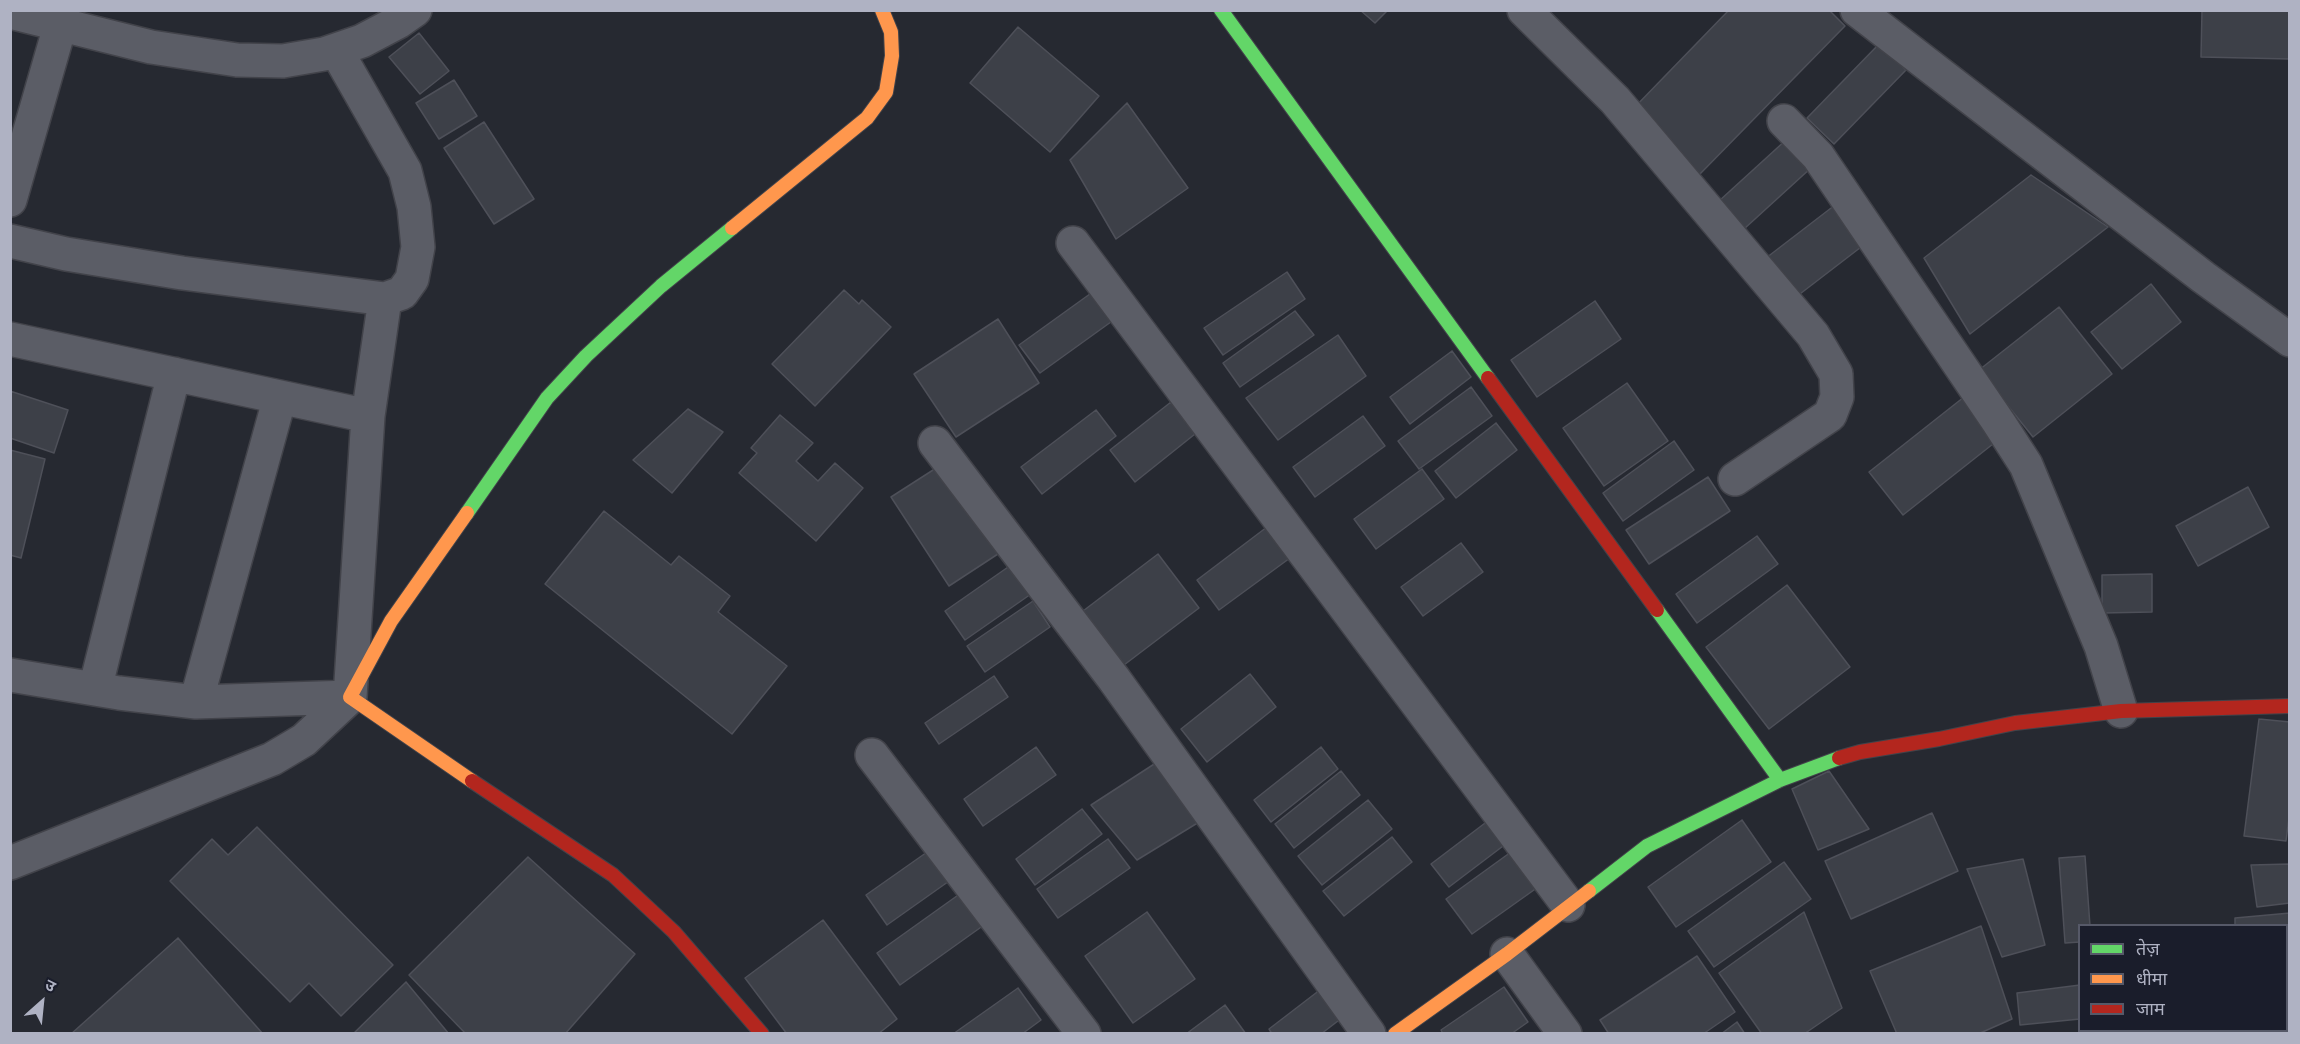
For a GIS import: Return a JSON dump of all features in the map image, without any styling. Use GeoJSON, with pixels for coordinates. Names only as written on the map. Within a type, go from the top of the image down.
{"type":"FeatureCollection","features":[{"type":"Feature","properties":{"kind":"street"},"geometry":{"type":"LineString","coordinates":[[10,12],[151,47],[237,60],[283,61],[324,54],[362,41],[415,10]]}},
{"type":"Feature","properties":{"kind":"street"},"geometry":{"type":"LineString","coordinates":[[10,863],[272,759],[304,740],[350,697],[391,621],[547,398],[586,356],[661,286],[867,118],[886,92],[892,56],[891,32],[882,10]]}},
{"type":"Feature","properties":{"kind":"street"},"geometry":{"type":"LineString","coordinates":[[1221,10],[1780,780]]}},
{"type":"Feature","properties":{"kind":"street"},"geometry":{"type":"LineString","coordinates":[[1524,10],[1614,100],[1813,335],[1836,374],[1837,398],[1830,415],[1735,479]]}},
{"type":"Feature","properties":{"kind":"street"},"geometry":{"type":"LineString","coordinates":[[1857,10],[2193,270],[2289,340]]}},
{"type":"Feature","properties":{"kind":"street"},"geometry":{"type":"LineString","coordinates":[[10,200],[60,26]]}},
{"type":"Feature","properties":{"kind":"street"},"geometry":{"type":"LineString","coordinates":[[10,241],[122,265],[385,299],[402,293],[412,279],[418,247],[414,207],[405,171],[336,50]]}},
{"type":"Feature","properties":{"kind":"street"},"geometry":{"type":"LineString","coordinates":[[1784,121],[1818,156],[2026,465],[2101,646],[2121,711]]}},
{"type":"Feature","properties":{"kind":"street"},"geometry":{"type":"LineString","coordinates":[[1073,243],[1568,905]]}},
{"type":"Feature","properties":{"kind":"street"},"geometry":{"type":"LineString","coordinates":[[350,697],[368,416],[385,299]]}},
{"type":"Feature","properties":{"kind":"street"},"geometry":{"type":"LineString","coordinates":[[10,339],[368,416]]}},
{"type":"Feature","properties":{"kind":"street"},"geometry":{"type":"LineString","coordinates":[[95,689],[174,374]]}},
{"type":"Feature","properties":{"kind":"street"},"geometry":{"type":"LineString","coordinates":[[196,702],[280,397]]}},
{"type":"Feature","properties":{"kind":"street"},"geometry":{"type":"LineString","coordinates":[[935,443],[1114,679],[1369,1034]]}},
{"type":"Feature","properties":{"kind":"street"},"geometry":{"type":"LineString","coordinates":[[10,675],[196,702],[350,697],[425,750],[613,875],[675,932],[762,1034]]}},
{"type":"Feature","properties":{"kind":"street"},"geometry":{"type":"LineString","coordinates":[[1395,1034],[1507,954],[1647,846],[1780,780],[1819,764],[1860,752],[2015,723],[2121,711],[2289,706]]}},
{"type":"Feature","properties":{"kind":"street"},"geometry":{"type":"LineString","coordinates":[[872,755],[1084,1034]]}},
{"type":"Feature","properties":{"kind":"street"},"geometry":{"type":"LineString","coordinates":[[1507,954],[1565,1034]]}},
{"type":"Feature","properties":{"kind":"building"},"geometry":{"type":"Polygon","coordinates":[[[1360,10],[1388,10],[1375,23],[1360,10]]]}},
{"type":"Feature","properties":{"kind":"building"},"geometry":{"type":"Polygon","coordinates":[[[1729,10],[1829,10],[1845,26],[1699,175],[1632,110],[1729,10]]]}},
{"type":"Feature","properties":{"kind":"building"},"geometry":{"type":"Polygon","coordinates":[[[2202,10],[2290,10],[2290,59],[2201,57],[2202,10]]]}},
{"type":"Feature","properties":{"kind":"building"},"geometry":{"type":"Polygon","coordinates":[[[1018,27],[1099,96],[1050,152],[970,83],[1018,27]]]}},
{"type":"Feature","properties":{"kind":"building"},"geometry":{"type":"Polygon","coordinates":[[[419,33],[449,71],[420,94],[389,57],[419,33]]]}},
{"type":"Feature","properties":{"kind":"building"},"geometry":{"type":"Polygon","coordinates":[[[1879,44],[1906,70],[1834,144],[1807,118],[1879,44]]]}},
{"type":"Feature","properties":{"kind":"building"},"geometry":{"type":"Polygon","coordinates":[[[454,80],[477,116],[439,139],[416,103],[454,80]]]}},
{"type":"Feature","properties":{"kind":"building"},"geometry":{"type":"Polygon","coordinates":[[[1127,103],[1188,188],[1116,239],[1070,160],[1127,103]]]}},
{"type":"Feature","properties":{"kind":"building"},"geometry":{"type":"Polygon","coordinates":[[[484,122],[534,199],[494,224],[444,148],[484,122]]]}},
{"type":"Feature","properties":{"kind":"building"},"geometry":{"type":"Polygon","coordinates":[[[1787,139],[1812,167],[1744,229],[1719,201],[1787,139]]]}},
{"type":"Feature","properties":{"kind":"building"},"geometry":{"type":"Polygon","coordinates":[[[2031,175],[2108,227],[1970,334],[1924,258],[2031,175]]]}},
{"type":"Feature","properties":{"kind":"building"},"geometry":{"type":"Polygon","coordinates":[[[1835,205],[1865,244],[1796,297],[1766,258],[1835,205]]]}},
{"type":"Feature","properties":{"kind":"building"},"geometry":{"type":"Polygon","coordinates":[[[1287,272],[1305,299],[1223,355],[1204,328],[1287,272]]]}},
{"type":"Feature","properties":{"kind":"building"},"geometry":{"type":"Polygon","coordinates":[[[2151,284],[2181,322],[2122,369],[2091,332],[2151,284]]]}},
{"type":"Feature","properties":{"kind":"building"},"geometry":{"type":"Polygon","coordinates":[[[1101,286],[1122,314],[1040,373],[1019,345],[1101,286]]]}},
{"type":"Feature","properties":{"kind":"building"},"geometry":{"type":"Polygon","coordinates":[[[844,290],[859,304],[862,300],[891,327],[815,406],[772,364],[844,290]]]}},
{"type":"Feature","properties":{"kind":"building"},"geometry":{"type":"Polygon","coordinates":[[[1595,301],[1621,339],[1537,397],[1511,360],[1595,301]]]}},
{"type":"Feature","properties":{"kind":"building"},"geometry":{"type":"Polygon","coordinates":[[[2059,307],[2112,374],[2033,437],[1979,370],[2059,307]]]}},
{"type":"Feature","properties":{"kind":"building"},"geometry":{"type":"Polygon","coordinates":[[[1295,311],[1314,335],[1240,387],[1223,363],[1295,311]]]}},
{"type":"Feature","properties":{"kind":"building"},"geometry":{"type":"Polygon","coordinates":[[[998,319],[1039,383],[956,437],[914,374],[998,319]]]}},
{"type":"Feature","properties":{"kind":"building"},"geometry":{"type":"Polygon","coordinates":[[[1338,335],[1366,376],[1278,440],[1246,398],[1338,335]]]}},
{"type":"Feature","properties":{"kind":"building"},"geometry":{"type":"Polygon","coordinates":[[[1452,351],[1471,377],[1410,424],[1390,397],[1452,351]]]}},
{"type":"Feature","properties":{"kind":"building"},"geometry":{"type":"Polygon","coordinates":[[[1627,383],[1668,441],[1604,486],[1563,428],[1627,383]]]}},
{"type":"Feature","properties":{"kind":"building"},"geometry":{"type":"Polygon","coordinates":[[[1471,387],[1492,416],[1419,469],[1398,441],[1471,387]]]}},
{"type":"Feature","properties":{"kind":"building"},"geometry":{"type":"Polygon","coordinates":[[[10,391],[68,410],[54,453],[10,438],[10,391]]]}},
{"type":"Feature","properties":{"kind":"building"},"geometry":{"type":"Polygon","coordinates":[[[1964,397],[1998,440],[1903,515],[1869,472],[1964,397]]]}},
{"type":"Feature","properties":{"kind":"building"},"geometry":{"type":"Polygon","coordinates":[[[1171,402],[1195,434],[1135,482],[1110,450],[1171,402]]]}},
{"type":"Feature","properties":{"kind":"building"},"geometry":{"type":"Polygon","coordinates":[[[688,409],[723,432],[672,493],[633,460],[688,409]]]}},
{"type":"Feature","properties":{"kind":"building"},"geometry":{"type":"Polygon","coordinates":[[[1096,410],[1116,436],[1042,494],[1021,467],[1096,410]]]}},
{"type":"Feature","properties":{"kind":"building"},"geometry":{"type":"Polygon","coordinates":[[[780,415],[813,443],[796,461],[818,481],[835,463],[863,488],[816,541],[739,473],[757,453],[751,448],[780,415]]]}},
{"type":"Feature","properties":{"kind":"building"},"geometry":{"type":"Polygon","coordinates":[[[1363,416],[1385,446],[1315,497],[1293,467],[1363,416]]]}},
{"type":"Feature","properties":{"kind":"building"},"geometry":{"type":"Polygon","coordinates":[[[1496,423],[1517,450],[1456,498],[1435,471],[1496,423]]]}},
{"type":"Feature","properties":{"kind":"building"},"geometry":{"type":"Polygon","coordinates":[[[1674,441],[1694,470],[1623,521],[1603,493],[1674,441]]]}},
{"type":"Feature","properties":{"kind":"building"},"geometry":{"type":"Polygon","coordinates":[[[10,450],[45,459],[21,558],[10,555],[10,450]]]}},
{"type":"Feature","properties":{"kind":"building"},"geometry":{"type":"Polygon","coordinates":[[[944,463],[1001,552],[949,586],[891,497],[944,463]]]}},
{"type":"Feature","properties":{"kind":"building"},"geometry":{"type":"Polygon","coordinates":[[[1422,469],[1444,499],[1376,549],[1354,519],[1422,469]]]}},
{"type":"Feature","properties":{"kind":"building"},"geometry":{"type":"Polygon","coordinates":[[[1708,477],[1730,511],[1649,564],[1626,530],[1708,477]]]}},
{"type":"Feature","properties":{"kind":"building"},"geometry":{"type":"Polygon","coordinates":[[[2248,487],[2269,527],[2198,566],[2176,526],[2248,487]]]}},
{"type":"Feature","properties":{"kind":"building"},"geometry":{"type":"Polygon","coordinates":[[[604,511],[671,565],[679,556],[730,596],[718,612],[787,666],[732,734],[545,584],[604,511]]]}},
{"type":"Feature","properties":{"kind":"building"},"geometry":{"type":"Polygon","coordinates":[[[1267,527],[1290,558],[1219,610],[1197,580],[1267,527]]]}},
{"type":"Feature","properties":{"kind":"building"},"geometry":{"type":"Polygon","coordinates":[[[1757,536],[1778,564],[1697,623],[1676,594],[1757,536]]]}},
{"type":"Feature","properties":{"kind":"building"},"geometry":{"type":"Polygon","coordinates":[[[1461,543],[1483,572],[1423,616],[1401,587],[1461,543]]]}},
{"type":"Feature","properties":{"kind":"building"},"geometry":{"type":"Polygon","coordinates":[[[1158,554],[1199,608],[1124,665],[1083,611],[1158,554]]]}},
{"type":"Feature","properties":{"kind":"building"},"geometry":{"type":"Polygon","coordinates":[[[1011,565],[1031,594],[965,640],[945,611],[1011,565]]]}},
{"type":"Feature","properties":{"kind":"building"},"geometry":{"type":"Polygon","coordinates":[[[2152,574],[2152,612],[2102,613],[2102,575],[2152,574]]]}},
{"type":"Feature","properties":{"kind":"building"},"geometry":{"type":"Polygon","coordinates":[[[1787,585],[1850,667],[1769,729],[1706,647],[1787,585]]]}},
{"type":"Feature","properties":{"kind":"building"},"geometry":{"type":"Polygon","coordinates":[[[1033,601],[1050,627],[985,672],[967,646],[1033,601]]]}},
{"type":"Feature","properties":{"kind":"building"},"geometry":{"type":"Polygon","coordinates":[[[1250,674],[1276,707],[1207,762],[1181,729],[1250,674]]]}},
{"type":"Feature","properties":{"kind":"building"},"geometry":{"type":"Polygon","coordinates":[[[994,676],[1008,697],[939,744],[925,723],[994,676]]]}},
{"type":"Feature","properties":{"kind":"building"},"geometry":{"type":"Polygon","coordinates":[[[2259,719],[2290,722],[2290,810],[2286,841],[2244,836],[2259,719]]]}},
{"type":"Feature","properties":{"kind":"building"},"geometry":{"type":"Polygon","coordinates":[[[1036,747],[1056,775],[983,826],[964,799],[1036,747]]]}},
{"type":"Feature","properties":{"kind":"building"},"geometry":{"type":"Polygon","coordinates":[[[1321,747],[1338,769],[1271,822],[1254,800],[1321,747]]]}},
{"type":"Feature","properties":{"kind":"building"},"geometry":{"type":"Polygon","coordinates":[[[1165,757],[1204,819],[1137,860],[1091,805],[1165,757]]]}},
{"type":"Feature","properties":{"kind":"building"},"geometry":{"type":"Polygon","coordinates":[[[1341,771],[1360,795],[1294,848],[1275,824],[1341,771]]]}},
{"type":"Feature","properties":{"kind":"building"},"geometry":{"type":"Polygon","coordinates":[[[1829,771],[1869,829],[1818,850],[1792,789],[1829,771]]]}},
{"type":"Feature","properties":{"kind":"building"},"geometry":{"type":"Polygon","coordinates":[[[1368,800],[1392,829],[1322,885],[1298,856],[1368,800]]]}},
{"type":"Feature","properties":{"kind":"building"},"geometry":{"type":"Polygon","coordinates":[[[1082,809],[1102,834],[1035,885],[1016,859],[1082,809]]]}},
{"type":"Feature","properties":{"kind":"building"},"geometry":{"type":"Polygon","coordinates":[[[1932,813],[1958,871],[1851,919],[1825,861],[1932,813]]]}},
{"type":"Feature","properties":{"kind":"building"},"geometry":{"type":"Polygon","coordinates":[[[1493,817],[1511,840],[1449,887],[1431,864],[1493,817]]]}},
{"type":"Feature","properties":{"kind":"building"},"geometry":{"type":"Polygon","coordinates":[[[1742,820],[1771,862],[1676,927],[1648,887],[1742,820]]]}},
{"type":"Feature","properties":{"kind":"building"},"geometry":{"type":"Polygon","coordinates":[[[257,827],[393,965],[341,1016],[309,983],[290,1002],[170,881],[212,839],[228,855],[257,827]]]}},
{"type":"Feature","properties":{"kind":"building"},"geometry":{"type":"Polygon","coordinates":[[[1392,837],[1412,862],[1344,916],[1323,891],[1392,837]]]}},
{"type":"Feature","properties":{"kind":"building"},"geometry":{"type":"Polygon","coordinates":[[[1108,839],[1130,868],[1058,918],[1037,889],[1108,839]]]}},
{"type":"Feature","properties":{"kind":"building"},"geometry":{"type":"Polygon","coordinates":[[[1522,844],[1548,880],[1472,934],[1446,899],[1522,844]]]}},
{"type":"Feature","properties":{"kind":"building"},"geometry":{"type":"Polygon","coordinates":[[[930,850],[952,879],[887,925],[866,895],[930,850]]]}},
{"type":"Feature","properties":{"kind":"building"},"geometry":{"type":"Polygon","coordinates":[[[2085,856],[2090,924],[2078,924],[2078,942],[2065,943],[2059,858],[2085,856]]]}},
{"type":"Feature","properties":{"kind":"building"},"geometry":{"type":"Polygon","coordinates":[[[528,857],[635,954],[565,1034],[466,1034],[409,975],[528,857]]]}},
{"type":"Feature","properties":{"kind":"building"},"geometry":{"type":"Polygon","coordinates":[[[2023,859],[2045,945],[2002,957],[1967,869],[2023,859]]]}},
{"type":"Feature","properties":{"kind":"building"},"geometry":{"type":"Polygon","coordinates":[[[1784,862],[1811,899],[1714,967],[1688,931],[1784,862]]]}},
{"type":"Feature","properties":{"kind":"building"},"geometry":{"type":"Polygon","coordinates":[[[2290,864],[2290,903],[2257,907],[2251,865],[2290,864]]]}},
{"type":"Feature","properties":{"kind":"building"},"geometry":{"type":"Polygon","coordinates":[[[961,893],[984,925],[900,985],[877,953],[961,893]]]}},
{"type":"Feature","properties":{"kind":"building"},"geometry":{"type":"Polygon","coordinates":[[[1147,912],[1195,979],[1133,1023],[1085,956],[1147,912]]]}},
{"type":"Feature","properties":{"kind":"building"},"geometry":{"type":"Polygon","coordinates":[[[1804,912],[1842,1008],[1804,1034],[1762,1034],[1719,973],[1804,912]]]}},
{"type":"Feature","properties":{"kind":"building"},"geometry":{"type":"Polygon","coordinates":[[[2290,913],[2290,952],[2288,952],[2288,924],[2235,924],[2235,918],[2290,913]]]}},
{"type":"Feature","properties":{"kind":"building"},"geometry":{"type":"Polygon","coordinates":[[[823,920],[897,1019],[878,1034],[787,1034],[745,978],[823,920]]]}},
{"type":"Feature","properties":{"kind":"building"},"geometry":{"type":"Polygon","coordinates":[[[1981,926],[2012,1019],[1978,1034],[1897,1034],[1870,971],[1981,926]]]}},
{"type":"Feature","properties":{"kind":"building"},"geometry":{"type":"Polygon","coordinates":[[[178,938],[263,1034],[71,1034],[178,938]]]}},
{"type":"Feature","properties":{"kind":"building"},"geometry":{"type":"Polygon","coordinates":[[[1697,956],[1735,1012],[1703,1034],[1609,1034],[1600,1020],[1697,956]]]}},
{"type":"Feature","properties":{"kind":"building"},"geometry":{"type":"Polygon","coordinates":[[[406,982],[449,1034],[353,1034],[406,982]]]}},
{"type":"Feature","properties":{"kind":"building"},"geometry":{"type":"Polygon","coordinates":[[[2078,985],[2078,1019],[2020,1025],[2017,993],[2078,985]]]}},
{"type":"Feature","properties":{"kind":"building"},"geometry":{"type":"Polygon","coordinates":[[[1325,986],[1347,1014],[1321,1034],[1272,1034],[1269,1029],[1325,986]]]}},
{"type":"Feature","properties":{"kind":"building"},"geometry":{"type":"Polygon","coordinates":[[[1504,987],[1528,1022],[1511,1034],[1443,1034],[1441,1030],[1504,987]]]}},
{"type":"Feature","properties":{"kind":"building"},"geometry":{"type":"Polygon","coordinates":[[[1018,988],[1041,1020],[1022,1034],[953,1034],[1018,988]]]}},
{"type":"Feature","properties":{"kind":"building"},"geometry":{"type":"Polygon","coordinates":[[[1225,1005],[1246,1034],[1186,1034],[1225,1005]]]}},
{"type":"Feature","properties":{"kind":"building"},"geometry":{"type":"Polygon","coordinates":[[[1737,1022],[1745,1034],[1721,1034],[1737,1022]]]}},
{"type":"Feature","properties":{"kind":"building"},"geometry":{"type":"Polygon","coordinates":[[[2197,1032],[2286,1032],[2286,1034],[2197,1034],[2197,1032]]]}},
{"type":"Feature","properties":{"kind":"traffic: fast"},"geometry":{"type":"LineString","coordinates":[[1221,10],[1488,378]]}},
{"type":"Feature","properties":{"kind":"traffic: fast"},"geometry":{"type":"LineString","coordinates":[[467,513],[547,398],[586,356],[661,286],[732,228]]}},
{"type":"Feature","properties":{"kind":"traffic: fast"},"geometry":{"type":"LineString","coordinates":[[1657,610],[1780,780]]}},
{"type":"Feature","properties":{"kind":"traffic: fast"},"geometry":{"type":"LineString","coordinates":[[1589,891],[1647,846],[1780,780],[1839,758]]}},
{"type":"Feature","properties":{"kind":"traffic: slow"},"geometry":{"type":"LineString","coordinates":[[732,228],[867,118],[886,92],[892,56],[891,32],[882,10]]}},
{"type":"Feature","properties":{"kind":"traffic: slow"},"geometry":{"type":"LineString","coordinates":[[467,513],[391,621],[350,697],[472,781]]}},
{"type":"Feature","properties":{"kind":"traffic: slow"},"geometry":{"type":"LineString","coordinates":[[1395,1034],[1507,954],[1589,891]]}},
{"type":"Feature","properties":{"kind":"traffic: jam"},"geometry":{"type":"LineString","coordinates":[[1488,378],[1657,610]]}},
{"type":"Feature","properties":{"kind":"traffic: jam"},"geometry":{"type":"LineString","coordinates":[[1839,758],[2015,723],[2121,711],[2290,706]]}},
{"type":"Feature","properties":{"kind":"traffic: jam"},"geometry":{"type":"LineString","coordinates":[[472,781],[613,875],[674,932],[762,1034]]}}]}
